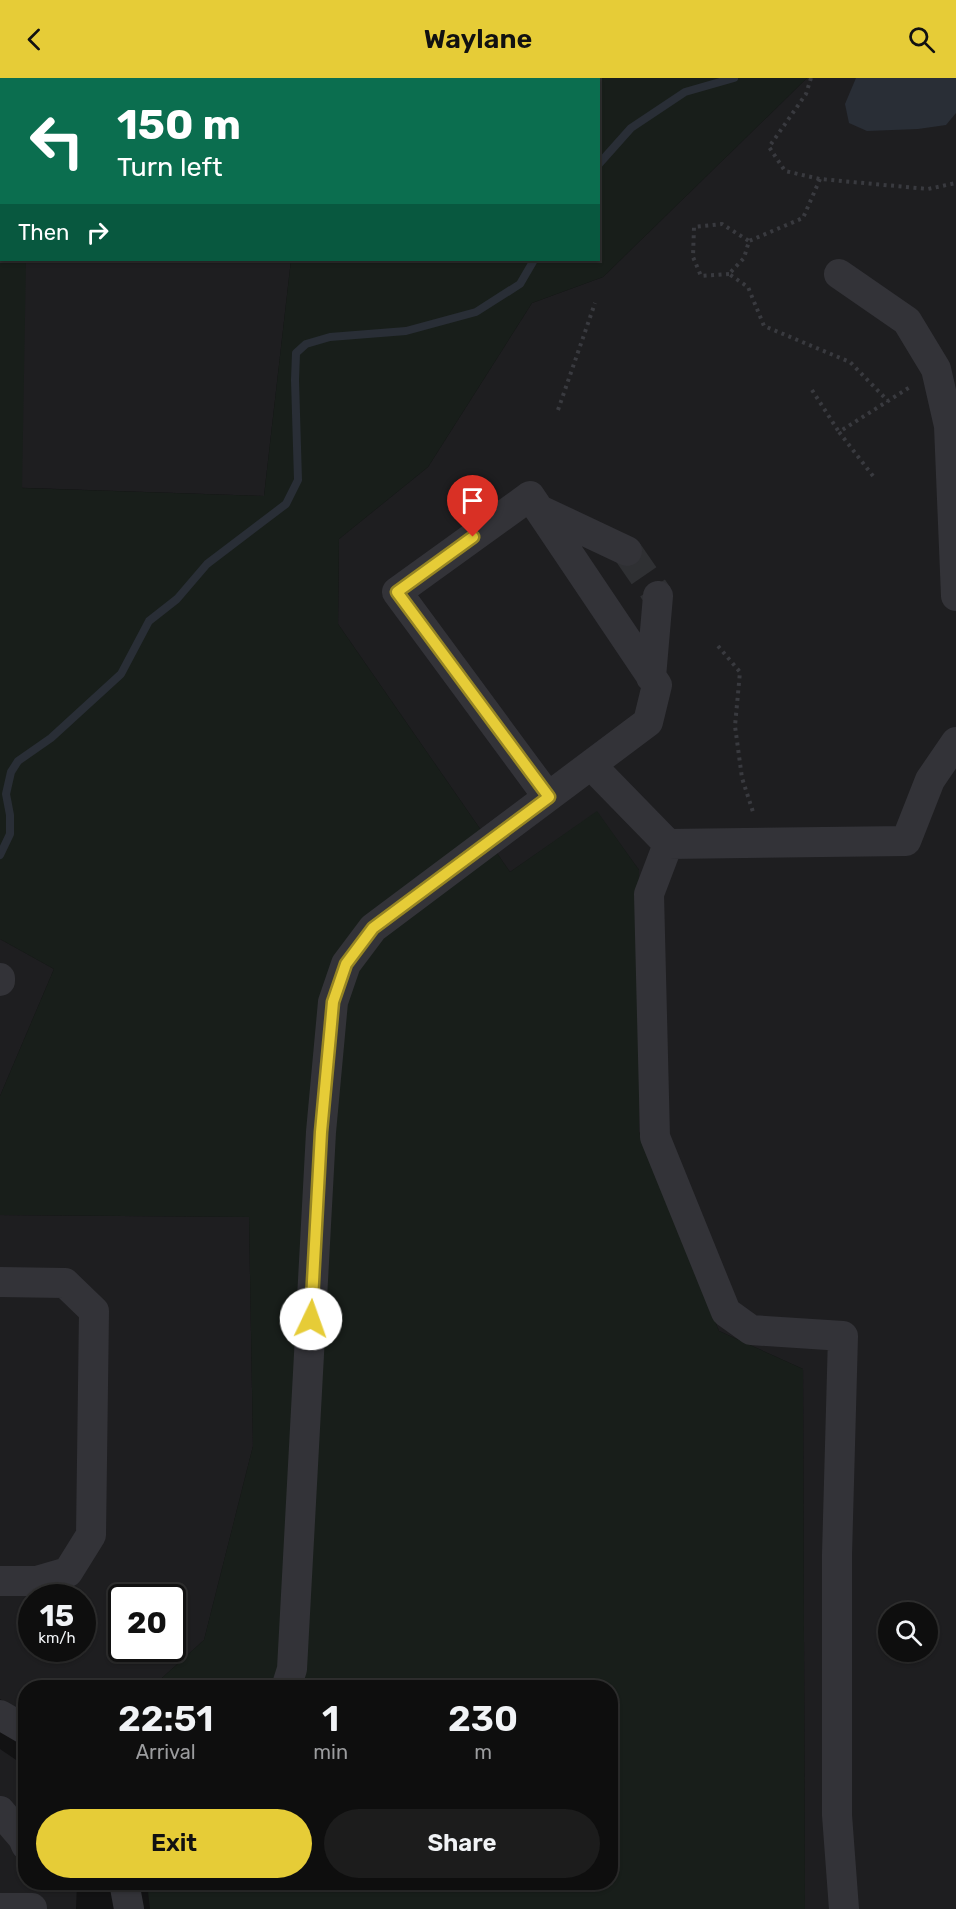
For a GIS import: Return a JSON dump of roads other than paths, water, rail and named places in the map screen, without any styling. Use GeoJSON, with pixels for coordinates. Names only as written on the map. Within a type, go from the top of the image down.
{"type":"FeatureCollection","features":[{"type":"Feature","properties":{"kind":"street"},"geometry":{"type":"LineString","coordinates":[[840,274],[907,321],[936,369],[949,426],[956,596]]}},
{"type":"Feature","properties":{"kind":"street"},"geometry":{"type":"LineString","coordinates":[[289,1680],[292,1669],[321,1132],[333,1002],[346,964],[373,928],[549,797],[648,722],[657,685],[530,496],[397,592],[549,797]]}},
{"type":"Feature","properties":{"kind":"street"},"geometry":{"type":"LineString","coordinates":[[539,509],[627,551]]}},
{"type":"Feature","properties":{"kind":"street"},"geometry":{"type":"LineString","coordinates":[[651,677],[658,596]]}},
{"type":"Feature","properties":{"kind":"street"},"geometry":{"type":"LineString","coordinates":[[591,765],[668,844],[906,841],[930,780],[956,742]]}},
{"type":"Feature","properties":{"kind":"street"},"geometry":{"type":"LineString","coordinates":[[668,844],[650,894],[655,1137],[726,1312],[751,1330],[843,1336],[837,1555],[837,1815],[844,1909]]}},
{"type":"Feature","properties":{"kind":"street"},"geometry":{"type":"LineString","coordinates":[[0,1282],[65,1283],[94,1311],[91,1535],[68,1572],[37,1581],[0,1581]]}},
{"type":"Feature","properties":{"kind":"street"},"geometry":{"type":"LineString","coordinates":[[0,1715],[18,1725]]}},
{"type":"Feature","properties":{"kind":"street"},"geometry":{"type":"LineString","coordinates":[[0,1811],[18,1832]]}},
{"type":"Feature","properties":{"kind":"street"},"geometry":{"type":"LineString","coordinates":[[125,1890],[129,1909]]}},
{"type":"Feature","properties":{"kind":"street"},"geometry":{"type":"LineString","coordinates":[[0,1908],[32,1900]]}},
{"type":"Feature","properties":{"kind":"waterway"},"geometry":{"type":"LineString","coordinates":[[600,163],[631,128],[685,92],[734,78]]}},
{"type":"Feature","properties":{"kind":"waterway"},"geometry":{"type":"LineString","coordinates":[[0,855],[10,834],[10,815],[6,794],[11,772],[18,761],[51,738],[121,674],[149,621],[177,599],[207,564],[286,504],[298,480],[296,353],[306,344],[330,337],[406,331],[476,312],[520,284],[533,261]]}},
{"type":"Feature","properties":{"kind":"tunnel"},"geometry":{"type":"LineString","coordinates":[[627,551],[658,596]]}}]}
